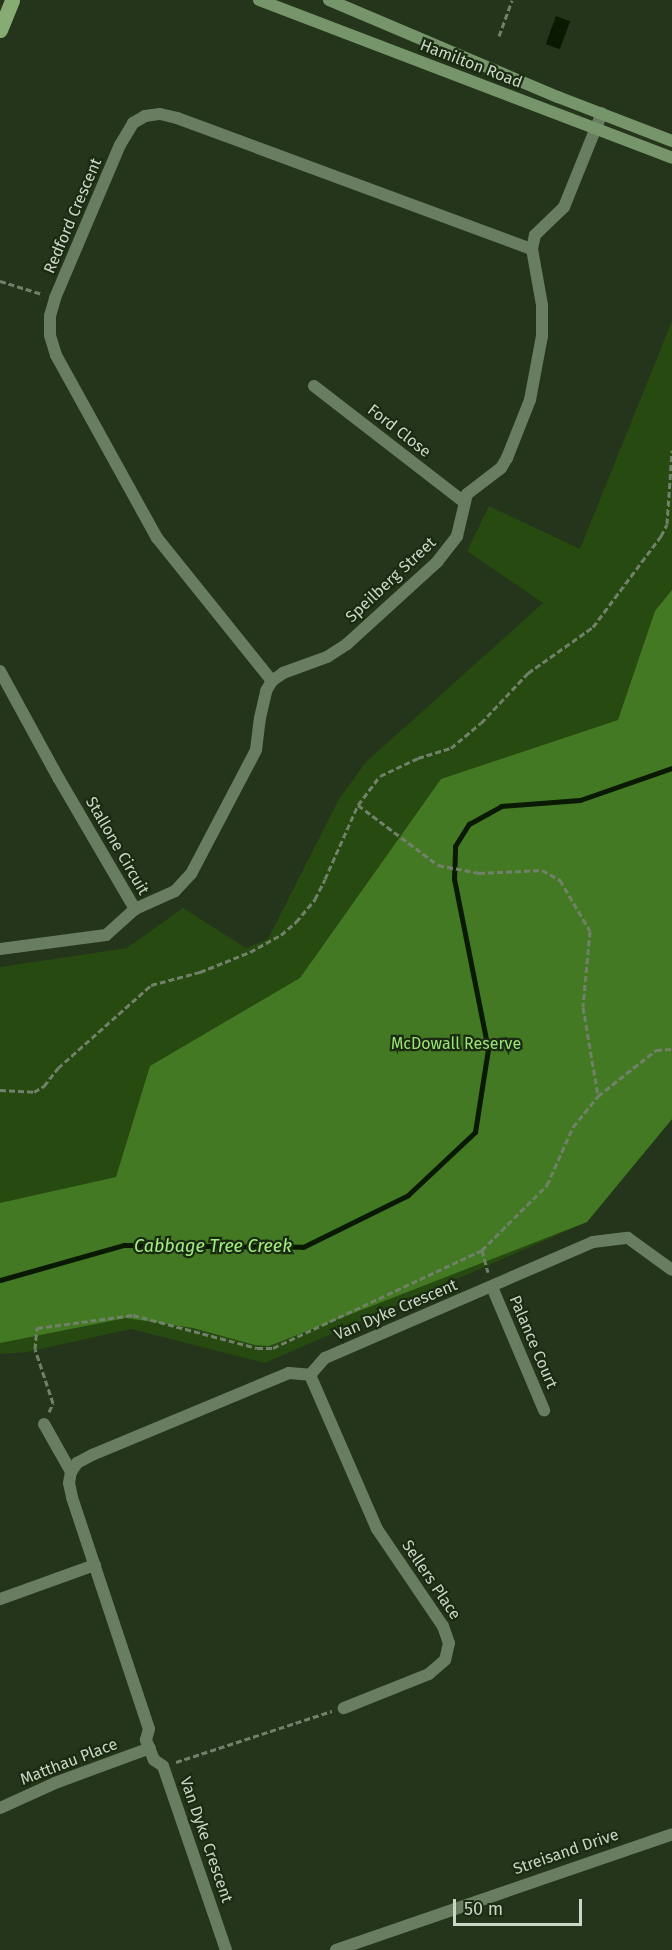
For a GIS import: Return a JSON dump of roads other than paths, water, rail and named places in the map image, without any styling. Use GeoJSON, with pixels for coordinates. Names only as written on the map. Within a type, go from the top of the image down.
{"type":"FeatureCollection","features":[{"type":"Feature","properties":{"kind":"main road"},"geometry":{"type":"LineString","coordinates":[[0,30],[12,0]]}},
{"type":"Feature","properties":{"kind":"main road","name":"Hamilton Road"},"geometry":{"type":"LineString","coordinates":[[259,0],[672,158]]}},
{"type":"Feature","properties":{"kind":"main road","name":"Hamilton Road"},"geometry":{"type":"LineString","coordinates":[[329,0],[672,141]]}},
{"type":"Feature","properties":{"kind":"street"},"geometry":{"type":"LineString","coordinates":[[464,502],[467,494],[501,468],[530,400],[542,336],[542,305],[532,249],[535,235],[564,207],[602,113]]}},
{"type":"Feature","properties":{"kind":"street","name":"Redford Crescent"},"geometry":{"type":"LineString","coordinates":[[272,681],[157,538],[56,355],[50,335],[50,316],[56,298],[120,145],[133,123],[145,116],[160,114],[177,118],[532,249]]}},
{"type":"Feature","properties":{"kind":"street","name":"Ford Close"},"geometry":{"type":"LineString","coordinates":[[314,386],[464,502]]}},
{"type":"Feature","properties":{"kind":"street","name":"Speilberg Street"},"geometry":{"type":"LineString","coordinates":[[272,681],[283,673],[327,657],[347,644],[437,562],[457,536],[464,502]]}},
{"type":"Feature","properties":{"kind":"street","name":"Stallone Circuit"},"geometry":{"type":"LineString","coordinates":[[0,671],[58,779],[135,909],[106,935],[0,949]]}},
{"type":"Feature","properties":{"kind":"street"},"geometry":{"type":"LineString","coordinates":[[135,909],[175,891],[191,874],[256,750],[266,691],[272,681]]}},
{"type":"Feature","properties":{"kind":"street","name":"Van Dyke Crescent"},"geometry":{"type":"LineString","coordinates":[[310,1375],[324,1358],[592,1242],[619,1237],[628,1238],[672,1270]]}},
{"type":"Feature","properties":{"kind":"street","name":"Palance Court"},"geometry":{"type":"LineString","coordinates":[[492,1287],[544,1410]]}},
{"type":"Feature","properties":{"kind":"street"},"geometry":{"type":"LineString","coordinates":[[71,1472],[77,1463],[92,1455],[289,1373],[310,1375]]}},
{"type":"Feature","properties":{"kind":"street","name":"Sellers Place"},"geometry":{"type":"LineString","coordinates":[[310,1375],[377,1529],[443,1626],[449,1643],[445,1660],[439,1668],[344,1707]]}},
{"type":"Feature","properties":{"kind":"street","name":"Van Dyke Crescent"},"geometry":{"type":"LineString","coordinates":[[44,1424],[71,1472],[69,1483],[72,1497],[149,1729],[146,1740],[154,1760],[163,1766],[226,1950]]}},
{"type":"Feature","properties":{"kind":"street"},"geometry":{"type":"LineString","coordinates":[[0,1599],[95,1565]]}},
{"type":"Feature","properties":{"kind":"street","name":"Matthau Place"},"geometry":{"type":"LineString","coordinates":[[0,1808],[55,1783],[150,1748]]}},
{"type":"Feature","properties":{"kind":"street","name":"Streisand Drive"},"geometry":{"type":"LineString","coordinates":[[336,1950],[672,1834]]}},
{"type":"Feature","properties":{"kind":"waterway","name":"Cabbage Tree Creek"},"geometry":{"type":"LineString","coordinates":[[0,1280],[124,1245],[303,1247],[408,1195],[475,1132],[488,1049],[454,879],[455,846],[469,824],[501,806],[580,800],[672,768]]}},
{"type":"Feature","properties":{"kind":"park label","name":"McDowall Reserve"},"geometry":{"type":"Point","coordinates":[456,1044]}}]}
